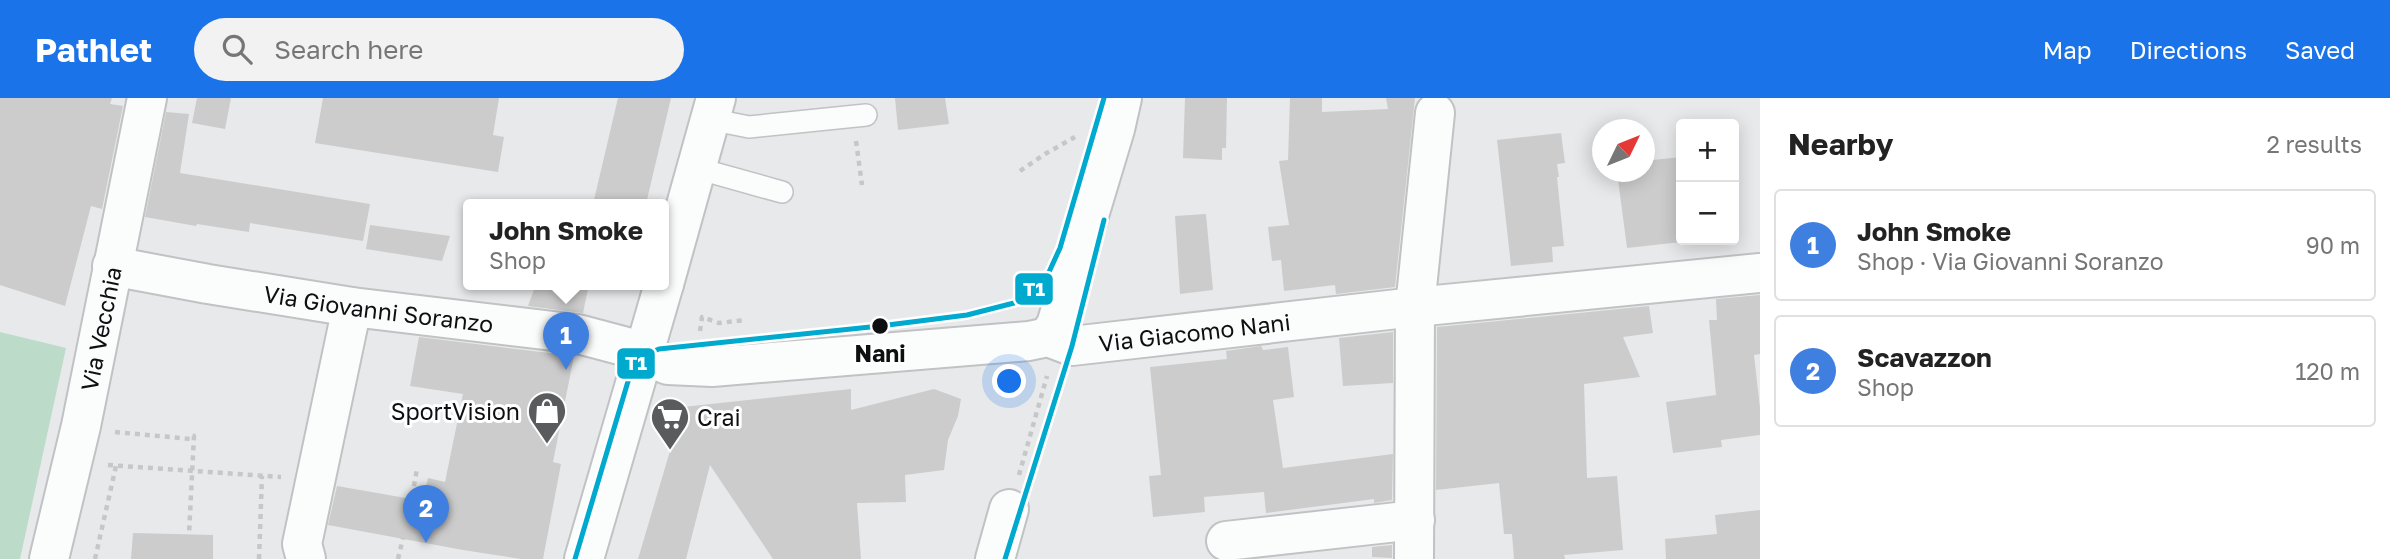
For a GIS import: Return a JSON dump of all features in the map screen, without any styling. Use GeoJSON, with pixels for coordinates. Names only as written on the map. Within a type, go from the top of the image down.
{"type":"FeatureCollection","features":[{"type":"Feature","properties":{"kind":"street","name":"Via Vecchia"},"geometry":{"type":"LineString","coordinates":[[49,559],[85,401],[147,98]]}},
{"type":"Feature","properties":{"kind":"street"},"geometry":{"type":"LineString","coordinates":[[1048,337],[1056,325],[1122,98]]}},
{"type":"Feature","properties":{"kind":"street"},"geometry":{"type":"LineString","coordinates":[[669,266],[712,109]]}},
{"type":"Feature","properties":{"kind":"street"},"geometry":{"type":"LineString","coordinates":[[1414,559],[1415,307],[1435,113]]}},
{"type":"Feature","properties":{"kind":"street","name":"Via Giovanni Soranzo"},"geometry":{"type":"LineString","coordinates":[[111,266],[208,285],[352,307],[578,334],[627,347],[644,355]]}},
{"type":"Feature","properties":{"kind":"street","name":"Via Giacomo Nani"},"geometry":{"type":"LineString","coordinates":[[644,355],[668,365],[712,367],[1029,341],[1048,337],[1072,346],[1415,307],[1760,273]]}},
{"type":"Feature","properties":{"kind":"street"},"geometry":{"type":"LineString","coordinates":[[584,559],[662,290]]}},
{"type":"Feature","properties":{"kind":"street"},"geometry":{"type":"LineString","coordinates":[[306,559],[302,544],[352,307]]}},
{"type":"Feature","properties":{"kind":"street"},"geometry":{"type":"LineString","coordinates":[[995,559],[1009,509]]}},
{"type":"Feature","properties":{"kind":"street"},"geometry":{"type":"LineString","coordinates":[[1226,541],[1415,520]]}},
{"type":"Feature","properties":{"kind":"lane"},"geometry":{"type":"LineString","coordinates":[[712,109],[749,127],[860,116]]}},
{"type":"Feature","properties":{"kind":"lane"},"geometry":{"type":"LineString","coordinates":[[696,168],[782,192]]}},
{"type":"Feature","properties":{"kind":"path"},"geometry":{"type":"LineString","coordinates":[[860,116],[862,186]]}},
{"type":"Feature","properties":{"kind":"path"},"geometry":{"type":"LineString","coordinates":[[1020,171],[1072,137],[1110,146]]}},
{"type":"Feature","properties":{"kind":"path"},"geometry":{"type":"LineString","coordinates":[[700,335],[702,317],[719,323],[746,320]]}},
{"type":"Feature","properties":{"kind":"path"},"geometry":{"type":"LineString","coordinates":[[1009,509],[1050,365],[1048,337]]}},
{"type":"Feature","properties":{"kind":"path"},"geometry":{"type":"LineString","coordinates":[[110,431],[191,439],[194,436],[190,534]]}},
{"type":"Feature","properties":{"kind":"path"},"geometry":{"type":"LineString","coordinates":[[100,464],[292,478]]}},
{"type":"Feature","properties":{"kind":"path"},"geometry":{"type":"LineString","coordinates":[[95,559],[116,466]]}},
{"type":"Feature","properties":{"kind":"path"},"geometry":{"type":"LineString","coordinates":[[412,496],[417,469]]}},
{"type":"Feature","properties":{"kind":"path"},"geometry":{"type":"LineString","coordinates":[[259,559],[262,476]]}},
{"type":"Feature","properties":{"kind":"path"},"geometry":{"type":"LineString","coordinates":[[398,559],[403,538]]}},
{"type":"Feature","properties":{"kind":"green space"},"geometry":{"type":"Polygon","coordinates":[[[0,332],[66,348],[20,559],[0,559],[0,332]]]}},
{"type":"Feature","properties":{"kind":"building"},"geometry":{"type":"Polygon","coordinates":[[[0,98],[112,98],[110,104],[123,106],[102,209],[91,206],[65,306],[0,285],[0,98]]]}},
{"type":"Feature","properties":{"kind":"building"},"geometry":{"type":"Polygon","coordinates":[[[197,98],[231,98],[225,129],[192,123],[197,98]]]}},
{"type":"Feature","properties":{"kind":"building"},"geometry":{"type":"Polygon","coordinates":[[[323,98],[499,98],[493,135],[504,137],[498,172],[315,143],[323,98]]]}},
{"type":"Feature","properties":{"kind":"building"},"geometry":{"type":"Polygon","coordinates":[[[618,98],[671,98],[647,199],[594,199],[618,98]]]}},
{"type":"Feature","properties":{"kind":"building"},"geometry":{"type":"Polygon","coordinates":[[[895,98],[945,98],[949,124],[898,130],[895,98]]]}},
{"type":"Feature","properties":{"kind":"building"},"geometry":{"type":"Polygon","coordinates":[[[1185,98],[1227,98],[1226,148],[1222,148],[1222,160],[1183,158],[1185,98]]]}},
{"type":"Feature","properties":{"kind":"building"},"geometry":{"type":"Polygon","coordinates":[[[1290,98],[1322,98],[1322,112],[1388,109],[1386,98],[1415,98],[1395,287],[1336,294],[1335,285],[1284,291],[1281,260],[1272,261],[1268,227],[1289,225],[1279,161],[1288,160],[1290,98]]]}},
{"type":"Feature","properties":{"kind":"building"},"geometry":{"type":"Polygon","coordinates":[[[166,112],[189,114],[180,173],[370,204],[363,241],[250,223],[249,232],[145,217],[166,112]]]}},
{"type":"Feature","properties":{"kind":"building"},"geometry":{"type":"Polygon","coordinates":[[[1561,133],[1565,163],[1557,164],[1557,177],[1564,246],[1552,247],[1553,262],[1511,266],[1497,140],[1561,133]]]}},
{"type":"Feature","properties":{"kind":"building"},"geometry":{"type":"Polygon","coordinates":[[[1676,158],[1676,243],[1627,248],[1618,182],[1655,182],[1655,160],[1676,158]]]}},
{"type":"Feature","properties":{"kind":"building"},"geometry":{"type":"Polygon","coordinates":[[[1206,214],[1213,290],[1180,294],[1175,216],[1206,214]]]}},
{"type":"Feature","properties":{"kind":"building"},"geometry":{"type":"Polygon","coordinates":[[[370,225],[450,236],[442,261],[366,249],[370,225]]]}},
{"type":"Feature","properties":{"kind":"building"},"geometry":{"type":"Polygon","coordinates":[[[534,290],[588,290],[583,313],[528,306],[534,290]]]}},
{"type":"Feature","properties":{"kind":"building"},"geometry":{"type":"Polygon","coordinates":[[[1760,295],[1760,354],[1754,355],[1760,435],[1721,440],[1722,447],[1673,453],[1666,402],[1716,395],[1709,320],[1717,320],[1716,299],[1760,295]]]}},
{"type":"Feature","properties":{"kind":"building"},"geometry":{"type":"Polygon","coordinates":[[[1649,306],[1653,333],[1623,337],[1640,377],[1584,384],[1587,478],[1617,476],[1623,550],[1564,555],[1565,559],[1514,559],[1512,534],[1504,534],[1499,483],[1436,490],[1437,327],[1649,306]]]}},
{"type":"Feature","properties":{"kind":"building"},"geometry":{"type":"Polygon","coordinates":[[[1393,332],[1393,383],[1343,386],[1339,338],[1393,332]]]}},
{"type":"Feature","properties":{"kind":"building"},"geometry":{"type":"Polygon","coordinates":[[[419,337],[574,356],[553,462],[561,464],[543,559],[521,559],[463,550],[328,525],[337,486],[423,501],[428,478],[445,482],[463,394],[410,386],[419,337]]]}},
{"type":"Feature","properties":{"kind":"building"},"geometry":{"type":"Polygon","coordinates":[[[1261,346],[1263,350],[1288,347],[1294,397],[1273,400],[1283,468],[1393,454],[1392,500],[1374,503],[1374,499],[1266,513],[1264,492],[1204,497],[1205,512],[1153,517],[1149,476],[1161,475],[1150,367],[1227,359],[1226,351],[1261,346]]]}},
{"type":"Feature","properties":{"kind":"building"},"geometry":{"type":"Polygon","coordinates":[[[851,389],[851,410],[934,389],[961,399],[958,416],[948,440],[944,470],[905,475],[906,502],[857,503],[861,559],[773,559],[710,465],[686,559],[638,559],[683,407],[851,389]]]}},
{"type":"Feature","properties":{"kind":"building"},"geometry":{"type":"Polygon","coordinates":[[[1760,510],[1760,559],[1666,559],[1665,539],[1717,534],[1715,515],[1760,510]]]}},
{"type":"Feature","properties":{"kind":"building"},"geometry":{"type":"Polygon","coordinates":[[[133,533],[213,535],[213,559],[131,559],[133,533]]]}},
{"type":"Feature","properties":{"kind":"building"},"geometry":{"type":"Polygon","coordinates":[[[1392,545],[1392,558],[1372,557],[1372,547],[1392,545]]]}},
{"type":"Feature","properties":{"kind":"transit line","name":"T1"},"geometry":{"type":"LineString","coordinates":[[575,559],[632,368],[644,355],[659,349],[967,315],[1014,303],[1033,290],[1049,272],[1060,248],[1104,98]]}},
{"type":"Feature","properties":{"kind":"transit line","name":"T1"},"geometry":{"type":"LineString","coordinates":[[1005,559],[1072,346],[1104,220]]}},
{"type":"Feature","properties":{"kind":"place","name":"Nani"},"geometry":{"type":"Point","coordinates":[880,326]}},
{"type":"Feature","properties":{"kind":"place","name":"John Smoke"},"geometry":{"type":"Point","coordinates":[566,370]}},
{"type":"Feature","properties":{"kind":"place","name":"SportVision"},"geometry":{"type":"Point","coordinates":[547,445]}},
{"type":"Feature","properties":{"kind":"place","name":"Crai"},"geometry":{"type":"Point","coordinates":[670,451]}},
{"type":"Feature","properties":{"kind":"place","name":"Scavazzon"},"geometry":{"type":"Point","coordinates":[426,543]}}]}
